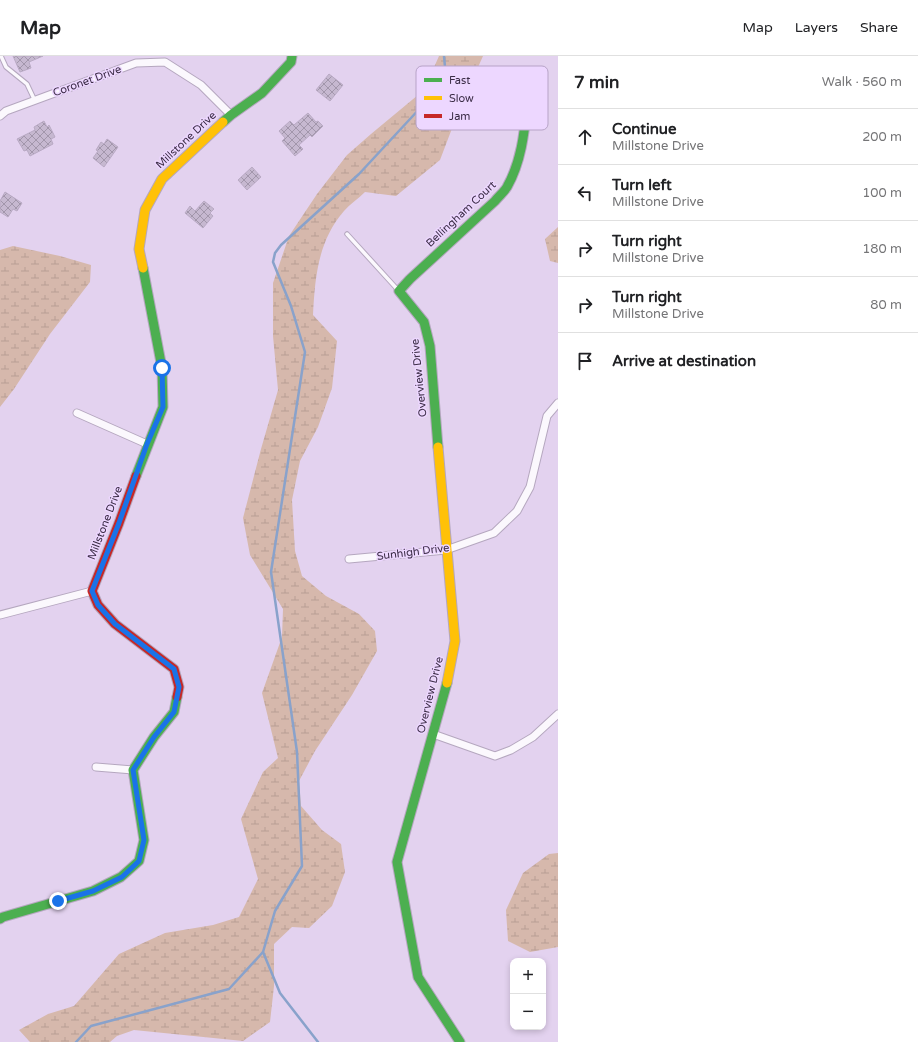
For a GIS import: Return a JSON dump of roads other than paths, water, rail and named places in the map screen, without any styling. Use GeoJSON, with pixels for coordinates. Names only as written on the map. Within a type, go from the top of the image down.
{"type":"FeatureCollection","features":[{"type":"Feature","properties":{"kind":"street","name":"Millstone Drive"},"geometry":{"type":"LineString","coordinates":[[92,591],[119,523],[147,444],[163,407],[162,368],[139,249],[145,210],[162,179],[231,115],[262,93],[291,62],[292,56]]}},
{"type":"Feature","properties":{"kind":"street","name":"Coronet Drive"},"geometry":{"type":"LineString","coordinates":[[0,116],[6,111],[136,63],[165,62],[201,85],[231,115]]}},
{"type":"Feature","properties":{"kind":"street","name":"Bellingham Court"},"geometry":{"type":"LineString","coordinates":[[399,291],[410,279],[495,201],[506,188],[513,176],[519,155],[523,130]]}},
{"type":"Feature","properties":{"kind":"street","name":"Overview Drive"},"geometry":{"type":"LineString","coordinates":[[399,291],[424,322],[430,346],[446,550],[455,641],[450,674],[397,862],[418,977],[460,1042]]}},
{"type":"Feature","properties":{"kind":"street","name":"Sunhigh Drive"},"geometry":{"type":"LineString","coordinates":[[350,559],[446,550],[494,533],[517,511],[530,487],[547,416],[558,403]]}},
{"type":"Feature","properties":{"kind":"street"},"geometry":{"type":"LineString","coordinates":[[77,413],[147,444]]}},
{"type":"Feature","properties":{"kind":"street"},"geometry":{"type":"LineString","coordinates":[[0,615],[92,591],[98,605],[115,624],[174,669],[179,687],[174,712],[154,737],[133,770],[144,840],[139,861],[122,877],[93,891],[0,919]]}},
{"type":"Feature","properties":{"kind":"street"},"geometry":{"type":"LineString","coordinates":[[433,734],[496,756],[511,750],[533,737],[558,714]]}},
{"type":"Feature","properties":{"kind":"street"},"geometry":{"type":"LineString","coordinates":[[96,767],[133,770]]}},
{"type":"Feature","properties":{"kind":"lane"},"geometry":{"type":"LineString","coordinates":[[2,56],[6,68],[27,84],[35,101]]}},
{"type":"Feature","properties":{"kind":"lane"},"geometry":{"type":"LineString","coordinates":[[347,234],[399,291]]}},
{"type":"Feature","properties":{"kind":"waterway"},"geometry":{"type":"LineString","coordinates":[[444,56],[445,66]]}},
{"type":"Feature","properties":{"kind":"waterway"},"geometry":{"type":"LineString","coordinates":[[318,1042],[280,993],[263,952],[275,911],[302,866],[297,752],[271,572],[305,352],[291,306],[273,262],[275,253],[281,245],[359,174],[416,113]]}},
{"type":"Feature","properties":{"kind":"waterway"},"geometry":{"type":"LineString","coordinates":[[76,1042],[91,1026],[229,989],[263,952]]}}]}
